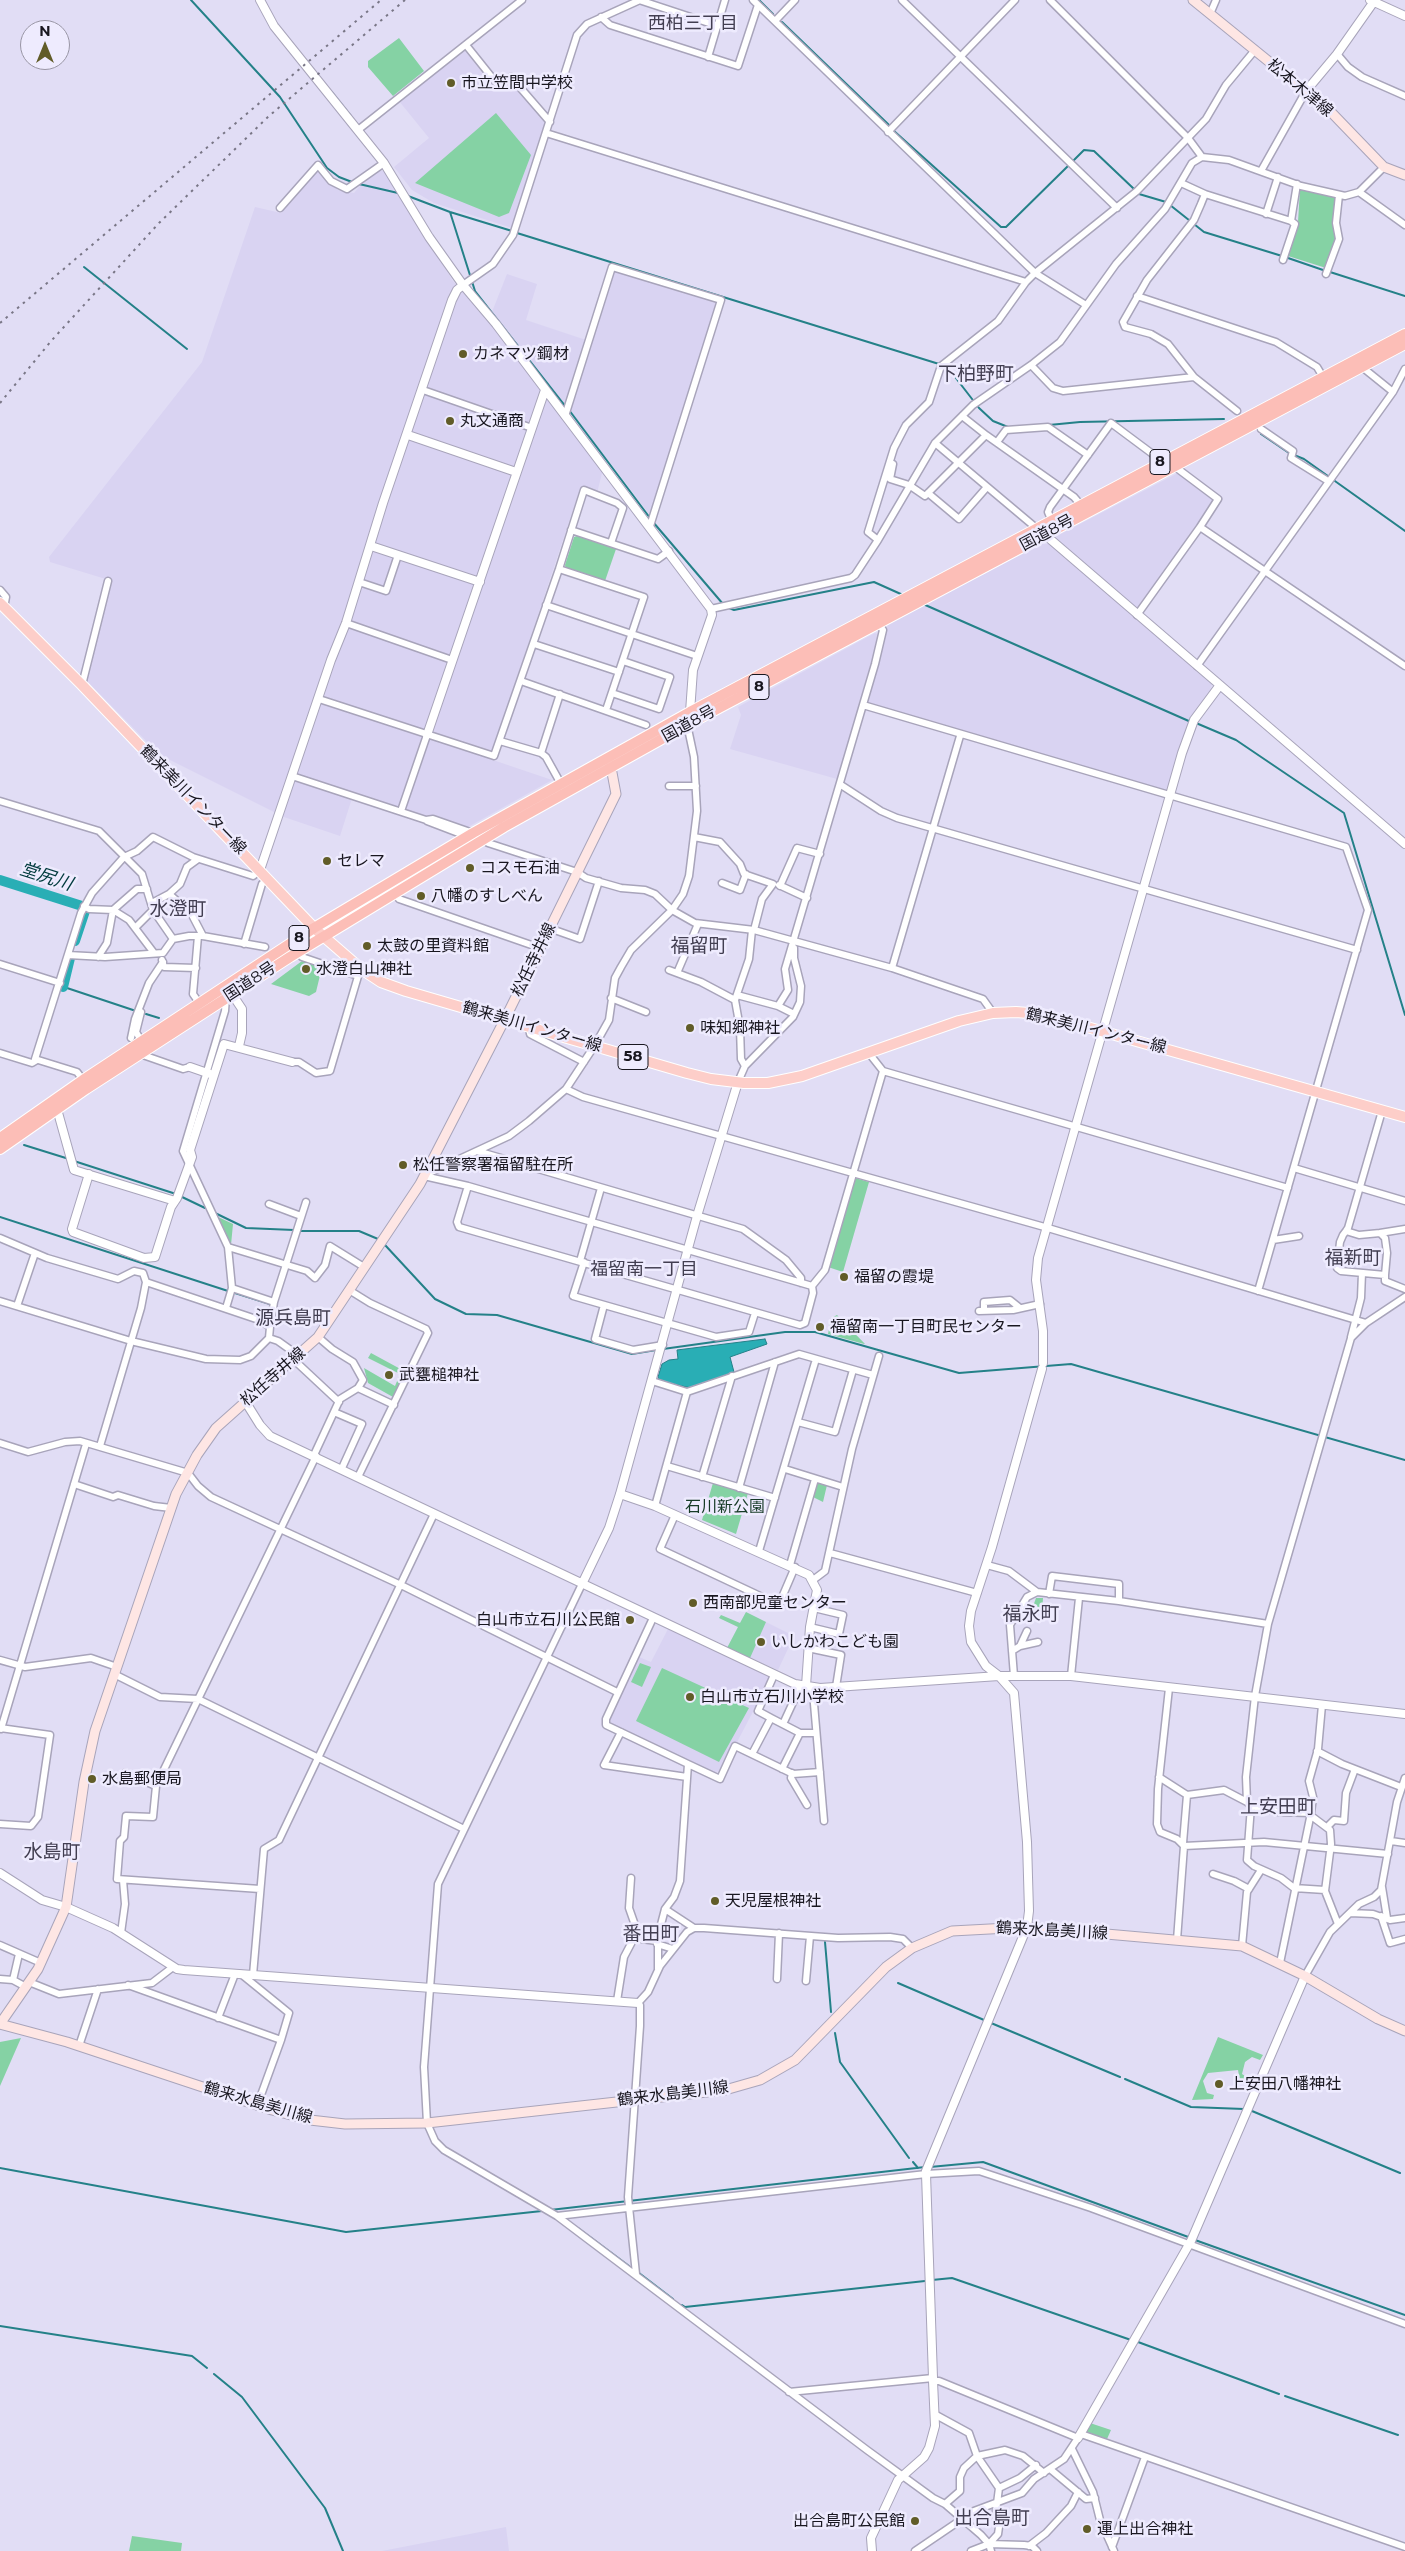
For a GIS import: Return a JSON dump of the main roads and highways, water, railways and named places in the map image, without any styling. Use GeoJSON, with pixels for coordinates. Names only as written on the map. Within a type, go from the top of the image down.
{"type":"FeatureCollection","features":[{"type":"Feature","properties":{"kind":"highway","name":"国道8号"},"geometry":{"type":"LineString","coordinates":[[0,1149],[229,996],[324,938],[394,892],[690,712],[1035,527],[1405,334]]}},
{"type":"Feature","properties":{"kind":"highway","name":"国道8号"},"geometry":{"type":"LineString","coordinates":[[0,1138],[83,1080],[314,928],[473,833],[561,784],[687,725],[1405,344]]}},
{"type":"Feature","properties":{"kind":"main road","name":"松本木津線"},"geometry":{"type":"LineString","coordinates":[[1193,0],[1332,112],[1384,167],[1405,175]]}},
{"type":"Feature","properties":{"kind":"main road","name":"鶴来美川インター線"},"geometry":{"type":"LineString","coordinates":[[1,606],[82,685],[324,938],[362,972],[406,992],[687,1073],[738,1082],[768,1083],[784,1080],[959,1021],[993,1013],[1041,1014],[1405,1117]]}},
{"type":"Feature","properties":{"kind":"main road","name":"松任寺井線"},"geometry":{"type":"LineString","coordinates":[[0,2024],[41,1964],[66,1907],[84,1782],[95,1731],[171,1508],[197,1455],[216,1428],[297,1358],[318,1337],[424,1176],[505,1019],[616,794],[610,762]]}},
{"type":"Feature","properties":{"kind":"main road","name":"鶴来水島美川線"},"geometry":{"type":"LineString","coordinates":[[0,2024],[79,2046],[257,2106],[310,2120],[344,2124],[427,2123],[725,2090],[760,2080],[794,2060],[886,1967],[912,1948],[952,1931],[1027,1927],[1242,1946],[1305,1976],[1378,2019],[1405,2031]]}},
{"type":"Feature","properties":{"kind":"main road"},"geometry":{"type":"LineString","coordinates":[[10,2009],[12,2017],[20,2030]]}},
{"type":"Feature","properties":{"kind":"waterway"},"geometry":{"type":"LineString","coordinates":[[191,0],[280,97],[327,168],[339,177],[352,182]]}},
{"type":"Feature","properties":{"kind":"waterway"},"geometry":{"type":"LineString","coordinates":[[759,0],[773,14]]}},
{"type":"Feature","properties":{"kind":"waterway"},"geometry":{"type":"LineString","coordinates":[[782,22],[889,125]]}},
{"type":"Feature","properties":{"kind":"waterway"},"geometry":{"type":"LineString","coordinates":[[331,91],[351,116]]}},
{"type":"Feature","properties":{"kind":"waterway"},"geometry":{"type":"LineString","coordinates":[[894,131],[1001,227],[1006,227],[1069,165]]}},
{"type":"Feature","properties":{"kind":"waterway"},"geometry":{"type":"LineString","coordinates":[[1072,162],[1084,150],[1094,151],[1134,189]]}},
{"type":"Feature","properties":{"kind":"waterway"},"geometry":{"type":"LineString","coordinates":[[359,184],[398,193]]}},
{"type":"Feature","properties":{"kind":"waterway"},"geometry":{"type":"LineString","coordinates":[[1139,194],[1166,202]]}},
{"type":"Feature","properties":{"kind":"waterway"},"geometry":{"type":"LineString","coordinates":[[408,196],[450,212],[512,231]]}},
{"type":"Feature","properties":{"kind":"waterway"},"geometry":{"type":"LineString","coordinates":[[1170,205],[1204,232],[1282,256]]}},
{"type":"Feature","properties":{"kind":"waterway"},"geometry":{"type":"LineString","coordinates":[[450,212],[475,291],[566,407]]}},
{"type":"Feature","properties":{"kind":"waterway"},"geometry":{"type":"LineString","coordinates":[[517,233],[939,364]]}},
{"type":"Feature","properties":{"kind":"waterway"},"geometry":{"type":"LineString","coordinates":[[1288,258],[1323,270]]}},
{"type":"Feature","properties":{"kind":"waterway"},"geometry":{"type":"LineString","coordinates":[[84,267],[187,349]]}},
{"type":"Feature","properties":{"kind":"waterway"},"geometry":{"type":"LineString","coordinates":[[1330,272],[1405,296]]}},
{"type":"Feature","properties":{"kind":"waterway"},"geometry":{"type":"LineString","coordinates":[[943,366],[952,373],[979,408],[993,421],[1008,427]]}},
{"type":"Feature","properties":{"kind":"waterway"},"geometry":{"type":"LineString","coordinates":[[569,410],[650,518]]}},
{"type":"Feature","properties":{"kind":"waterway"},"geometry":{"type":"LineString","coordinates":[[1049,425],[1080,422],[1224,419]]}},
{"type":"Feature","properties":{"kind":"waterway"},"geometry":{"type":"LineString","coordinates":[[1261,434],[1289,453]]}},
{"type":"Feature","properties":{"kind":"waterway"},"geometry":{"type":"LineString","coordinates":[[1294,455],[1304,459],[1405,531]]}},
{"type":"Feature","properties":{"kind":"waterway"},"geometry":{"type":"LineString","coordinates":[[653,522],[723,604]]}},
{"type":"Feature","properties":{"kind":"waterway"},"geometry":{"type":"LineString","coordinates":[[729,608],[734,610],[874,582],[903,595]]}},
{"type":"Feature","properties":{"kind":"waterway"},"geometry":{"type":"LineString","coordinates":[[923,604],[1191,722]]}},
{"type":"Feature","properties":{"kind":"waterway"},"geometry":{"type":"LineString","coordinates":[[1196,723],[1236,740],[1344,813],[1405,1015]]}},
{"type":"Feature","properties":{"kind":"waterway","name":"堂尻川"},"geometry":{"type":"LineString","coordinates":[[0,880],[82,906]]}},
{"type":"Feature","properties":{"kind":"waterway","name":"堂尻川"},"geometry":{"type":"LineString","coordinates":[[75,941],[85,911]]}},
{"type":"Feature","properties":{"kind":"waterway","name":"堂尻川"},"geometry":{"type":"LineString","coordinates":[[63,987],[70,958]]}},
{"type":"Feature","properties":{"kind":"waterway"},"geometry":{"type":"LineString","coordinates":[[61,986],[136,1011]]}},
{"type":"Feature","properties":{"kind":"waterway"},"geometry":{"type":"LineString","coordinates":[[146,1014],[159,1018]]}},
{"type":"Feature","properties":{"kind":"waterway"},"geometry":{"type":"LineString","coordinates":[[24,1145],[69,1159]]}},
{"type":"Feature","properties":{"kind":"waterway"},"geometry":{"type":"LineString","coordinates":[[74,1161],[176,1194]]}},
{"type":"Feature","properties":{"kind":"waterway"},"geometry":{"type":"LineString","coordinates":[[180,1196],[205,1208]]}},
{"type":"Feature","properties":{"kind":"waterway"},"geometry":{"type":"LineString","coordinates":[[215,1213],[246,1228],[294,1230]]}},
{"type":"Feature","properties":{"kind":"waterway"},"geometry":{"type":"LineString","coordinates":[[0,1217],[228,1291]]}},
{"type":"Feature","properties":{"kind":"waterway"},"geometry":{"type":"LineString","coordinates":[[299,1231],[359,1231],[378,1239]]}},
{"type":"Feature","properties":{"kind":"waterway"},"geometry":{"type":"LineString","coordinates":[[385,1245],[435,1299],[466,1314],[497,1315],[632,1354],[656,1350]]}},
{"type":"Feature","properties":{"kind":"waterway"},"geometry":{"type":"LineString","coordinates":[[235,1293],[270,1304]]}},
{"type":"Feature","properties":{"kind":"waterway"},"geometry":{"type":"LineString","coordinates":[[663,1349],[785,1332],[815,1332],[959,1373],[1071,1364],[1405,1460]]}},
{"type":"Feature","properties":{"kind":"waterway"},"geometry":{"type":"LineString","coordinates":[[825,1942],[831,2012]]}},
{"type":"Feature","properties":{"kind":"waterway"},"geometry":{"type":"LineString","coordinates":[[898,1983],[984,2020]]}},
{"type":"Feature","properties":{"kind":"waterway"},"geometry":{"type":"LineString","coordinates":[[991,2023],[1120,2077]]}},
{"type":"Feature","properties":{"kind":"waterway"},"geometry":{"type":"LineString","coordinates":[[835,2033],[840,2062],[909,2158]]}},
{"type":"Feature","properties":{"kind":"waterway"},"geometry":{"type":"LineString","coordinates":[[1125,2079],[1191,2107],[1244,2109]]}},
{"type":"Feature","properties":{"kind":"waterway"},"geometry":{"type":"LineString","coordinates":[[1252,2111],[1400,2173]]}},
{"type":"Feature","properties":{"kind":"waterway"},"geometry":{"type":"LineString","coordinates":[[913,2162],[918,2168]]}},
{"type":"Feature","properties":{"kind":"waterway"},"geometry":{"type":"LineString","coordinates":[[930,2167],[983,2162],[1191,2238]]}},
{"type":"Feature","properties":{"kind":"waterway"},"geometry":{"type":"LineString","coordinates":[[550,2210],[925,2167]]}},
{"type":"Feature","properties":{"kind":"waterway"},"geometry":{"type":"LineString","coordinates":[[0,2168],[346,2232],[542,2211]]}},
{"type":"Feature","properties":{"kind":"waterway"},"geometry":{"type":"LineString","coordinates":[[578,2228],[629,2266]]}},
{"type":"Feature","properties":{"kind":"waterway"},"geometry":{"type":"LineString","coordinates":[[1195,2240],[1405,2315]]}},
{"type":"Feature","properties":{"kind":"waterway"},"geometry":{"type":"LineString","coordinates":[[639,2273],[673,2299]]}},
{"type":"Feature","properties":{"kind":"waterway"},"geometry":{"type":"LineString","coordinates":[[932,2280],[952,2278],[1131,2340]]}},
{"type":"Feature","properties":{"kind":"waterway"},"geometry":{"type":"LineString","coordinates":[[682,2305],[685,2307],[925,2281]]}},
{"type":"Feature","properties":{"kind":"waterway"},"geometry":{"type":"LineString","coordinates":[[0,2326],[192,2356],[207,2368]]}},
{"type":"Feature","properties":{"kind":"waterway"},"geometry":{"type":"LineString","coordinates":[[1138,2342],[1279,2394]]}},
{"type":"Feature","properties":{"kind":"waterway"},"geometry":{"type":"LineString","coordinates":[[214,2374],[242,2397],[325,2508],[343,2551]]}},
{"type":"Feature","properties":{"kind":"waterway"},"geometry":{"type":"LineString","coordinates":[[1285,2396],[1398,2435]]}},
{"type":"Feature","properties":{"kind":"railway"},"geometry":{"type":"LineString","coordinates":[[0,323],[381,0]]}},
{"type":"Feature","properties":{"kind":"railway"},"geometry":{"type":"LineString","coordinates":[[0,403],[52,340],[159,223],[269,116],[405,0]]}},
{"type":"Feature","properties":{"kind":"place","name":"市立笠間中学校"},"geometry":{"type":"Point","coordinates":[451,83]}},
{"type":"Feature","properties":{"kind":"place","name":"カネマツ鋼材"},"geometry":{"type":"Point","coordinates":[463,354]}},
{"type":"Feature","properties":{"kind":"place","name":"丸文通商"},"geometry":{"type":"Point","coordinates":[450,421]}},
{"type":"Feature","properties":{"kind":"place","name":"セレマ"},"geometry":{"type":"Point","coordinates":[327,861]}},
{"type":"Feature","properties":{"kind":"place","name":"コスモ石油"},"geometry":{"type":"Point","coordinates":[470,868]}},
{"type":"Feature","properties":{"kind":"place","name":"八幡のすしべん"},"geometry":{"type":"Point","coordinates":[421,896]}},
{"type":"Feature","properties":{"kind":"place","name":"太鼓の里資料館"},"geometry":{"type":"Point","coordinates":[367,946]}},
{"type":"Feature","properties":{"kind":"place","name":"水澄白山神社"},"geometry":{"type":"Point","coordinates":[306,969]}},
{"type":"Feature","properties":{"kind":"place","name":"味知郷神社"},"geometry":{"type":"Point","coordinates":[690,1028]}},
{"type":"Feature","properties":{"kind":"place","name":"松任警察署福留駐在所"},"geometry":{"type":"Point","coordinates":[403,1165]}},
{"type":"Feature","properties":{"kind":"place","name":"福留の霞堤"},"geometry":{"type":"Point","coordinates":[844,1277]}},
{"type":"Feature","properties":{"kind":"place","name":"福留南一丁目町民センター"},"geometry":{"type":"Point","coordinates":[820,1327]}},
{"type":"Feature","properties":{"kind":"place","name":"武甕槌神社"},"geometry":{"type":"Point","coordinates":[389,1375]}},
{"type":"Feature","properties":{"kind":"place","name":"西南部児童センター"},"geometry":{"type":"Point","coordinates":[693,1603]}},
{"type":"Feature","properties":{"kind":"place","name":"白山市立石川公民館"},"geometry":{"type":"Point","coordinates":[630,1620]}},
{"type":"Feature","properties":{"kind":"place","name":"いしかわこども園"},"geometry":{"type":"Point","coordinates":[761,1642]}},
{"type":"Feature","properties":{"kind":"place","name":"白山市立石川小学校"},"geometry":{"type":"Point","coordinates":[690,1697]}},
{"type":"Feature","properties":{"kind":"place","name":"水島郵便局"},"geometry":{"type":"Point","coordinates":[92,1779]}},
{"type":"Feature","properties":{"kind":"place","name":"天児屋根神社"},"geometry":{"type":"Point","coordinates":[715,1901]}},
{"type":"Feature","properties":{"kind":"place","name":"上安田八幡神社"},"geometry":{"type":"Point","coordinates":[1219,2084]}},
{"type":"Feature","properties":{"kind":"place","name":"出合島町公民館"},"geometry":{"type":"Point","coordinates":[915,2521]}},
{"type":"Feature","properties":{"kind":"place","name":"運上出合神社"},"geometry":{"type":"Point","coordinates":[1087,2529]}},
{"type":"Feature","properties":{"kind":"district","name":"西柏三丁目"},"geometry":{"type":"Point","coordinates":[693,24]}},
{"type":"Feature","properties":{"kind":"district","name":"下柏野町"},"geometry":{"type":"Point","coordinates":[976,374]}},
{"type":"Feature","properties":{"kind":"district","name":"水澄町"},"geometry":{"type":"Point","coordinates":[178,909]}},
{"type":"Feature","properties":{"kind":"district","name":"福留町"},"geometry":{"type":"Point","coordinates":[699,946]}},
{"type":"Feature","properties":{"kind":"district","name":"福新町"},"geometry":{"type":"Point","coordinates":[1353,1258]}},
{"type":"Feature","properties":{"kind":"district","name":"福留南一丁目"},"geometry":{"type":"Point","coordinates":[644,1270]}},
{"type":"Feature","properties":{"kind":"district","name":"源兵島町"},"geometry":{"type":"Point","coordinates":[293,1318]}},
{"type":"Feature","properties":{"kind":"district","name":"福永町"},"geometry":{"type":"Point","coordinates":[1031,1614]}},
{"type":"Feature","properties":{"kind":"district","name":"上安田町"},"geometry":{"type":"Point","coordinates":[1278,1807]}},
{"type":"Feature","properties":{"kind":"district","name":"水島町"},"geometry":{"type":"Point","coordinates":[52,1852]}},
{"type":"Feature","properties":{"kind":"district","name":"番田町"},"geometry":{"type":"Point","coordinates":[651,1934]}},
{"type":"Feature","properties":{"kind":"district","name":"出合島町"},"geometry":{"type":"Point","coordinates":[992,2518]}},
{"type":"Feature","properties":{"kind":"park label","name":"石川新公園"},"geometry":{"type":"Point","coordinates":[725,1507]}}]}
